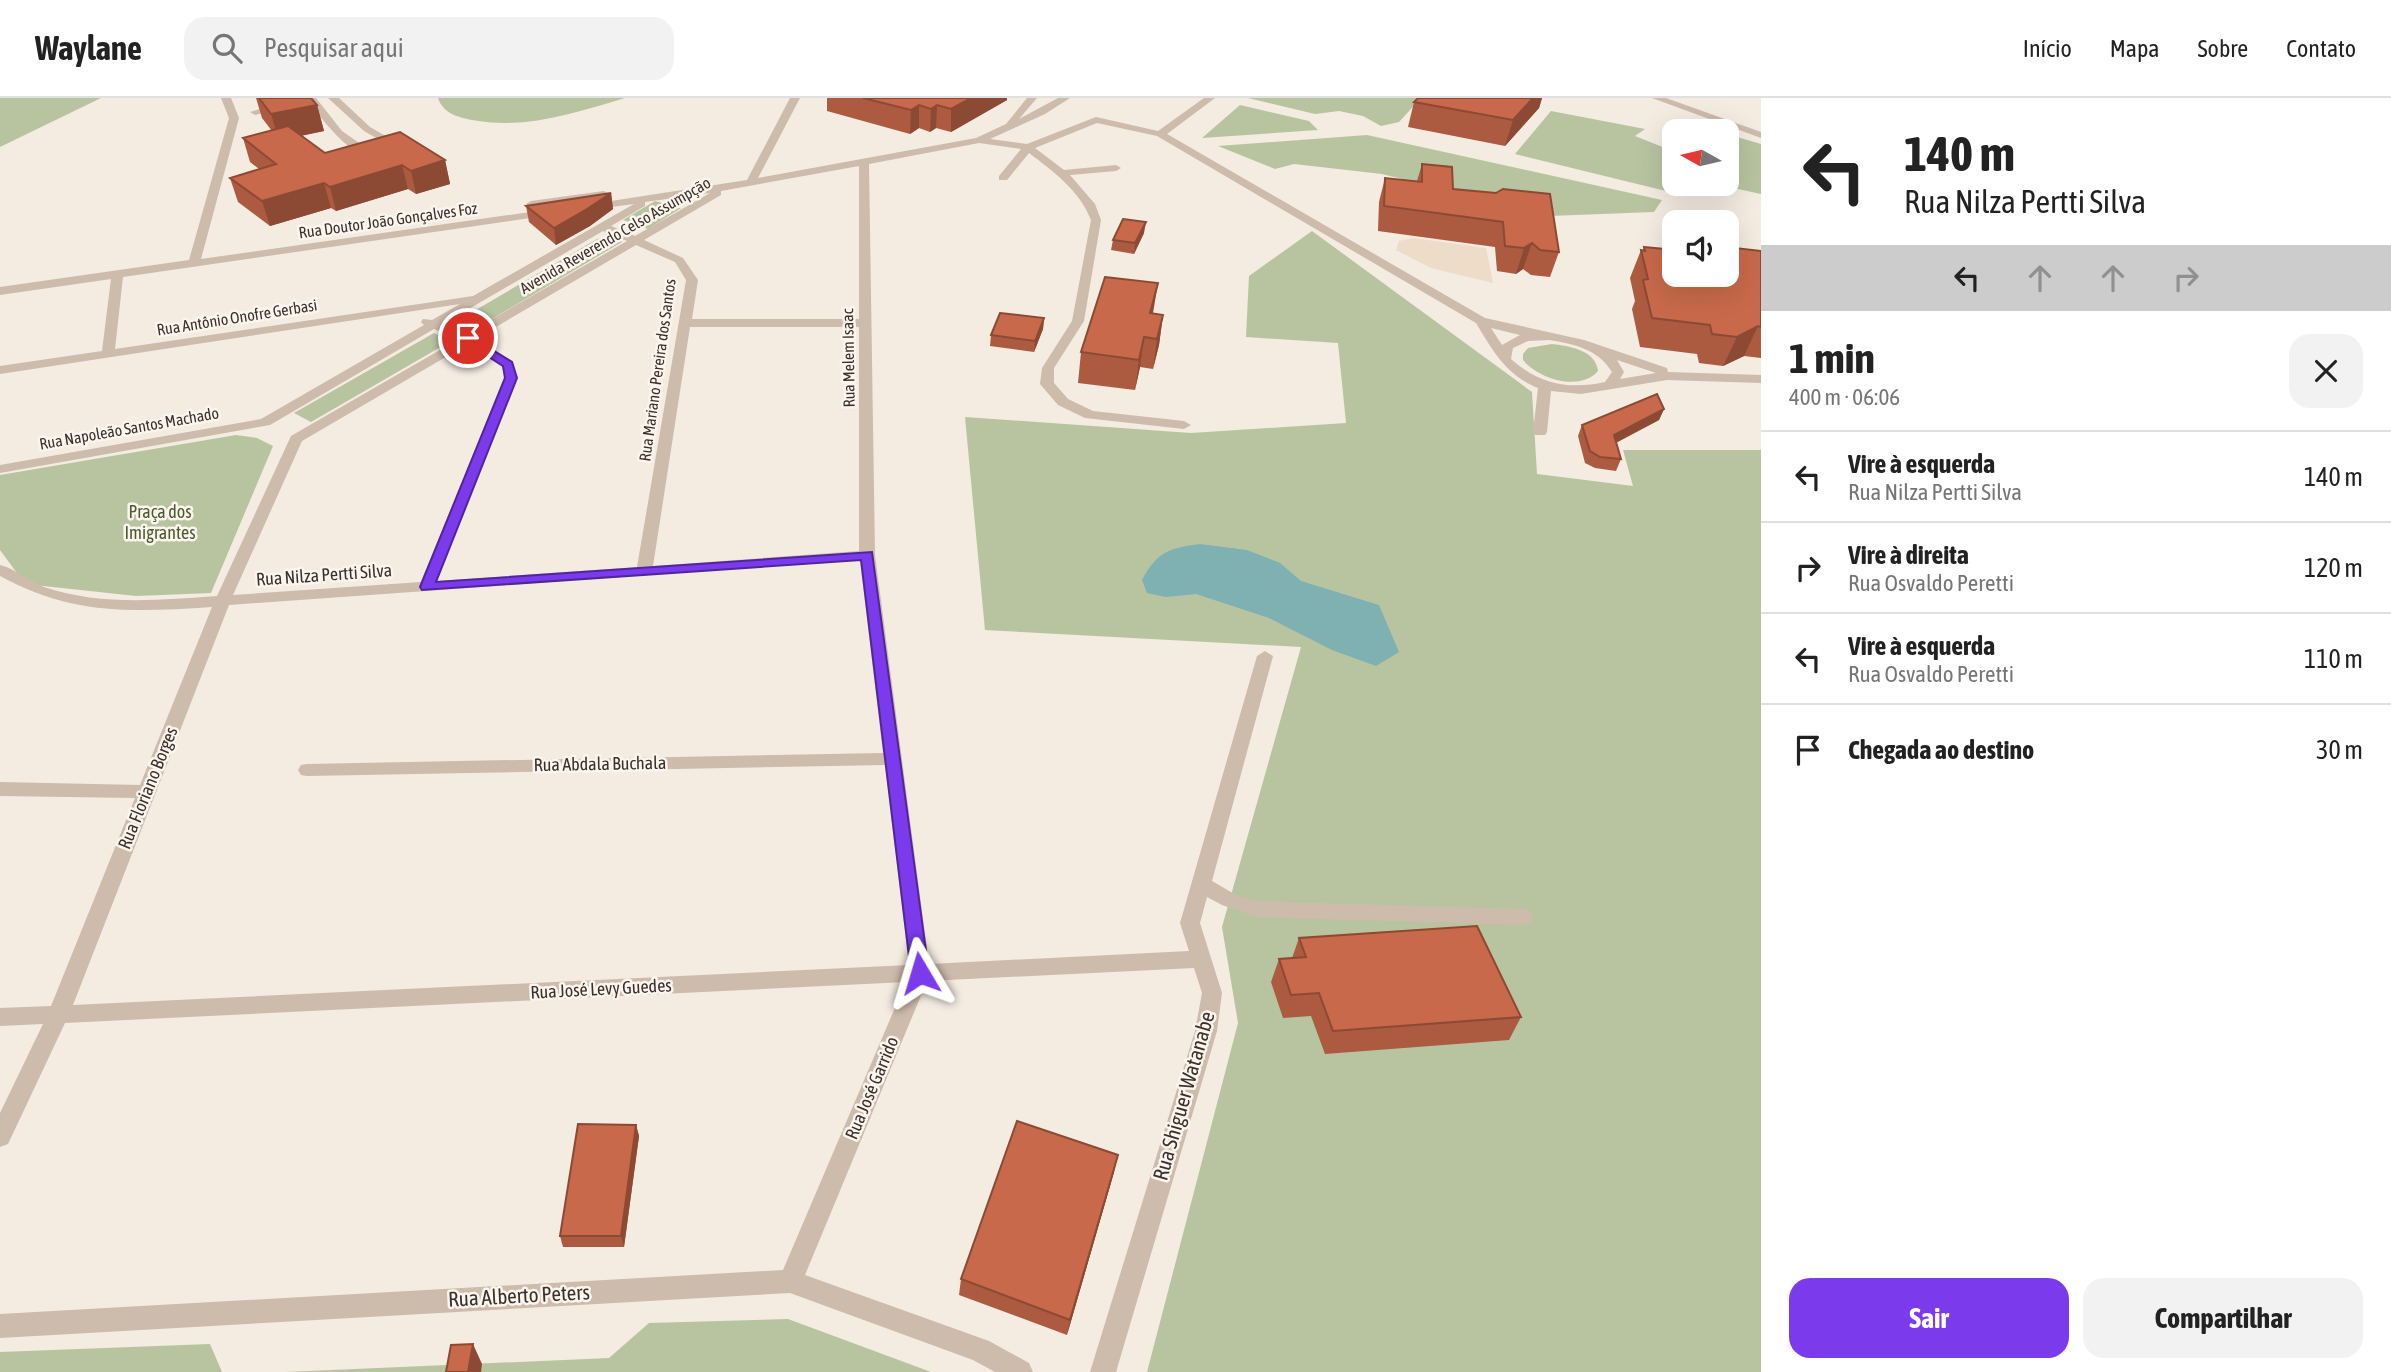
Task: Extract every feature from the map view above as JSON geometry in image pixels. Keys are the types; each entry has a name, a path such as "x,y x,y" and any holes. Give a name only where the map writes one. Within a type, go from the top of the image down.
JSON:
{"street":[{"path":"194,258 234,118 226,98"},
{"path":"255,112 310,98 339,133 373,158 403,149 367,129 333,98"},
{"path":"754,177 795,98"},
{"path":"1005,128 1032,98"},
{"path":"979,140 1042,112 1065,98"},
{"path":"1160,134 1210,98"},
{"path":"1657,98 1761,135"},
{"path":"1003,178 1028,147 1096,120 1160,134 1480,321 1592,346 1631,362 1672,373"},
{"path":"979,140 1028,147 1062,173 1091,206 1096,220 1077,321 1048,368 1047,384 1063,402 1090,415 1184,425"},
{"name":"Rua Doutor João Gonçalves Foz","path":"0,291 117,274 194,258 691,182 780,176 979,140"},
{"name":"Rua Melem Isaac","path":"864,161 867,555"},
{"path":"1062,173 1116,168"},
{"name":"Rua Doutor João Gonçalves Foz","path":"0,281 650,198 733,186 754,177"},
{"path":"650,198 691,182"},
{"name":"Avenida Reverendo Celso Assumpção","path":"280,431 468,338 707,198 733,186"},
{"name":"Avenida Reverendo Celso Assumpção","path":"280,431 433,324 650,198"},
{"name":"Rua Mariano Pereira dos Santos","path":"602,226 680,260 692,280 644,572"},
{"path":"108,354 117,274"},
{"name":"Rua Antônio Onofre Gerbasi","path":"0,370 479,298"},
{"path":"379,313 433,324 468,338 508,365 511,378 427,587"},
{"path":"1480,321 1505,360 1519,375 1545,386 1590,391 1639,377 1672,373 1761,379"},
{"path":"685,323 865,323"},
{"path":"1505,360 1507,346 1527,337 1549,336"},
{"path":"1592,346 1612,360 1618,372 1610,385"},
{"path":"1540,432 1545,386"},
{"name":"Rua Napoleão Santos Machado","path":"0,469 280,431"},
{"name":"Rua Floriano Borges","path":"0,1138 58,1015 147,792 222,602 280,431"},
{"path":"867,555 920,973"},
{"name":"Rua Nilza Pertti Silva","path":"0,570 37,590 76,600 135,607 867,555"},
{"name":"Rua Shiguer Watanabe","path":"1102,1372 1206,1031 1212,993 1191,923 1265,656"},
{"name":"Rua Abdala Buchala","path":"307,770 893,759"},
{"path":"0,789 147,792"},
{"path":"1201,884 1229,900 1256,909 1523,917"},
{"name":"Rua José Levy Guedes","path":"0,1017 1202,959"},
{"name":"Rua José Garrido","path":"790,1281 920,973"},
{"name":"Rua Alberto Peters","path":"0,1326 790,1281 980,1350 1020,1372"}],"green space":[{"path":"0,98 101,98 0,147"},
{"path":"438,98 625,98 550,118 492,123 451,114"},
{"path":"1248,98 1421,98 1399,122 1381,126 1363,116 1339,111 1315,114"},
{"path":"1240,105 1309,121 1318,130 1202,138"},
{"path":"1551,111 1645,129 1635,136 1662,147 1662,190 1515,154"},
{"path":"1367,135 1662,200 1654,212 1549,216 1382,174 1294,164 1275,169 1218,146"},
{"path":"1740,138 1761,144 1761,194 1740,189"},
{"path":"655,201 681,208 648,229 623,220"},
{"path":"1312,231 1532,392 1537,474 1633,486 1623,450 1761,450 1761,1372 1147,1372 1238,1023 1222,927 1301,647 985,630 965,417 1191,433 1346,423 1338,343 1246,337 1249,276"},
{"path":"611,236 621,239 622,242 492,319 474,316 474,311 597,239"},
{"path":"434,333 451,341 311,422 294,413"},
{"path":"1552,344 1581,350 1592,358 1598,371 1581,381 1571,382 1539,373 1523,360 1523,354 1528,348"},
{"name":"Praça dos Imigrantes","path":"236,435 257,438 273,446 211,593 136,596 25,584 0,550 0,475"},
{"path":"788,1319 931,1372 286,1372 609,1358 649,1323"},
{"path":"210,1344 222,1372 0,1372 0,1352"}],"shaded area":[{"path":"1413,238 1486,248 1493,283 1431,268 1396,250 1399,241"}],"water":[{"path":"1200,544 1247,550 1280,563 1301,581 1379,605 1399,652 1376,666 1332,650 1269,618 1196,594 1166,597 1147,593 1142,580 1159,557 1180,547"}],"building":[{"path":"259,98 311,98 317,105 271,114"},
{"path":"863,98 971,98 951,109 937,105 931,109 919,105 911,110"},
{"path":"1418,98 1533,98 1513,120 1414,102"},
{"path":"288,126 325,153 400,132 445,160 411,171 402,165 330,187 324,183 262,201 230,178 276,164 243,138"},
{"path":"1422,164 1452,167 1453,189 1496,193 1503,189 1550,194 1559,252 1540,250 1532,243 1524,248 1505,246 1503,222 1384,206 1385,178 1422,182"},
{"path":"611,193 554,228 526,206"},
{"path":"1123,219 1146,222 1135,243 1113,240"},
{"path":"1644,247 1662,249 1662,287 1739,287 1739,248 1761,251 1761,327 1737,337 1712,334 1710,325 1652,318 1643,280 1648,279 1641,250 1645,251"},
{"path":"1105,277 1158,283 1150,313 1163,315 1157,339 1144,337 1139,360 1081,352"},
{"path":"1000,313 1044,318 1035,341 991,335"},
{"path":"1657,394 1664,409 1614,435 1621,459 1600,457 1590,451 1582,425"},
{"path":"1477,926 1521,1017 1333,1031 1319,993 1291,995 1279,959 1306,957 1299,938"},
{"path":"1017,1121 1118,1155 1070,1320 961,1279"},
{"path":"578,1124 636,1125 621,1236 560,1236"},
{"path":"473,1344 468,1372 446,1372 451,1345"}],"route":[{"path":"468,338 508,365 511,378 427,587 867,555 920,973"}]}
